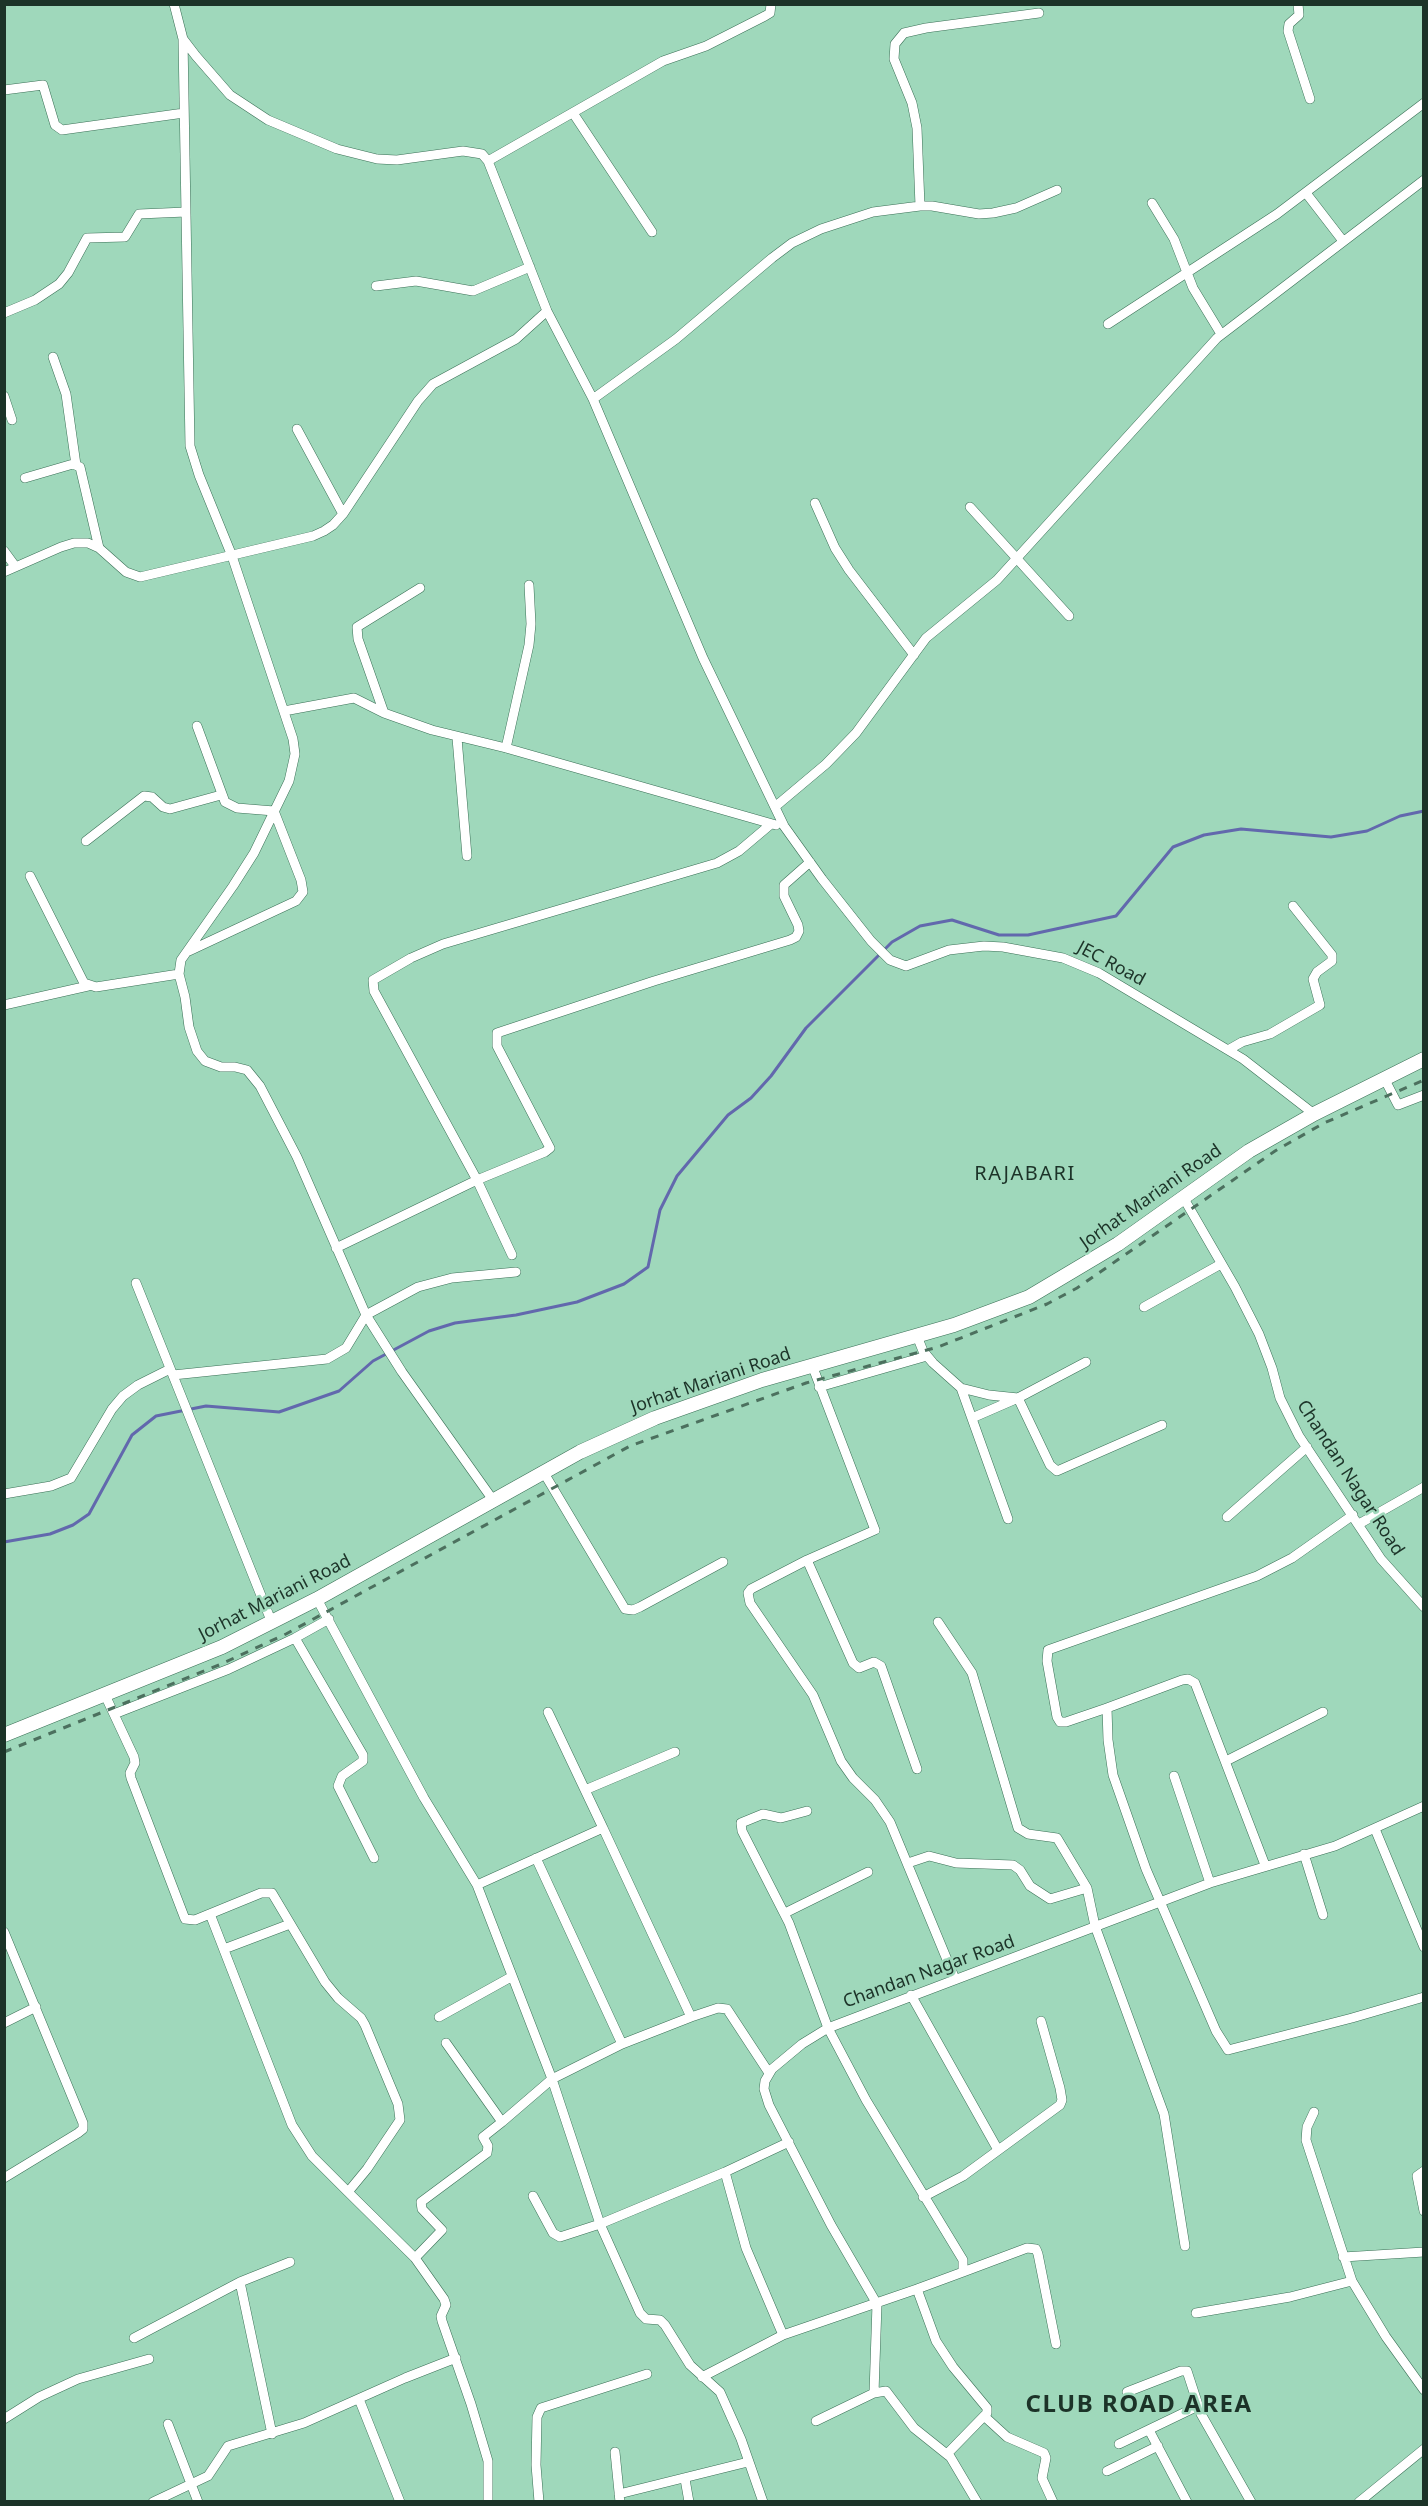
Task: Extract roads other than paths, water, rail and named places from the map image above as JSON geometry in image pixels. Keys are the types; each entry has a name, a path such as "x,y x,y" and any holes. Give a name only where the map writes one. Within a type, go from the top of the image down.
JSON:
{"highway":[{"name":"Jorhat Mariani Road","path":"4,1735 201,1656 272,1623 580,1452 655,1418 812,1365 986,1314 1029,1297 1118,1244 1249,1151 1314,1114 1424,1059"}],"street":[{"path":"174,4 183,39 190,446 199,475 232,556 293,739 295,754 289,781 243,870 186,952 179,967 192,1038 197,1051 212,1064 242,1068 253,1076 297,1157 366,1315 402,1372 493,1500"},
{"path":"183,39 230,94 247,107 268,120 337,149 377,159 397,160 473,151 482,154 488,161 663,61 706,46 765,16 770,13 771,4"},
{"path":"1298,4 1299,15 1289,24 1288,31 1310,99"},
{"path":"920,206 917,128 912,103 894,59 895,44 904,33 926,28 1039,13"},
{"path":"4,90 43,85 55,125 62,130 184,113"},
{"path":"1108,324 1306,193 1424,103"},
{"path":"573,113 652,232"},
{"name":"JEC Road","path":"488,161 547,311 593,399 703,658 784,826 871,941 890,960 906,966 949,950 984,946 1004,947 1063,958 1099,973 1228,1050 1272,1079 1314,1114"},
{"path":"776,806 826,764 856,733 926,638 983,593 1016,559 1221,334 1424,180"},
{"path":"593,399 676,339 792,243 843,220 873,212 920,206 979,214 993,213 1016,208 1057,190"},
{"path":"1306,193 1343,241"},
{"path":"1152,203 1174,239 1198,298 1221,334"},
{"path":"4,313 36,300 59,284 68,273 87,238 125,237 139,214 186,212"},
{"path":"376,285 416,281 473,291 530,267"},
{"path":"4,572 74,543 88,543 99,548 126,572 140,577 314,536 333,525 342,514 418,401 433,384 516,339 547,311"},
{"path":"53,357 66,394 76,465 81,472 99,548"},
{"path":"4,396 12,420"},
{"path":"297,429 342,514"},
{"path":"25,478 76,465"},
{"path":"815,503 835,548 849,570 914,655"},
{"path":"970,507 1069,616"},
{"path":"4,551 15,566"},
{"path":"506,748 529,645 531,624 529,585"},
{"path":"384,713 358,639 357,627 420,588"},
{"path":"284,711 354,698 384,713 457,738 506,748 771,825 784,826"},
{"path":"197,726 225,802 233,807 274,811"},
{"path":"457,738 467,856"},
{"path":"86,841 144,796 152,797 163,807 170,808 221,795"},
{"path":"186,952 296,901 301,896 303,892 301,880 274,811"},
{"path":"512,1255 477,1180 374,991 373,980 402,962 443,944 717,863 739,851 771,825"},
{"path":"336,1248 477,1180 546,1152 550,1148 497,1046 497,1033 796,937 799,931 798,925 784,896 783,885 810,862"},
{"path":"30,876 81,979 88,986"},
{"path":"1228,1050 1242,1042 1270,1034 1320,1005 1313,979 1317,972 1332,961 1332,955 1293,906"},
{"path":"4,1005 88,986 96,987 179,974"},
{"path":"1384,1078 1398,1105 1424,1095"},
{"name":"Chandan Nagar Road","path":"1182,1197 1259,1334 1285,1410 1307,1448 1390,1571 1424,1607"},
{"path":"1144,1307 1221,1264"},
{"path":"4,1494 51,1486 71,1478 112,1409 123,1396 138,1385 171,1372 327,1359 346,1348 366,1315 406,1293 440,1280 516,1272"},
{"path":"136,1283 272,1623"},
{"path":"916,1336 927,1356 961,1388 1008,1519"},
{"path":"819,1387 927,1356"},
{"path":"972,1418 1018,1398 1086,1362"},
{"path":"812,1365 875,1530 807,1560 751,1589 748,1598 813,1695 841,1761 885,1814 908,1863 955,1978"},
{"path":"961,1388 989,1395 1018,1398"},
{"path":"1018,1398 1050,1465 1057,1471 1162,1425"},
{"path":"1227,1517 1307,1448"},
{"path":"544,1473 626,1609 633,1610 640,1607 723,1562"},
{"path":"1265,1864 1195,1683 1188,1678 1071,1721 1060,1722 1057,1717 1047,1661 1048,1650 1257,1576 1356,1520 1424,1487"},
{"path":"807,1560 853,1663 859,1668 874,1662 881,1666 917,1769"},
{"path":"317,1599 424,1798 477,1885 510,1977 552,2079 600,2224 640,2313 646,2319 660,2320 665,2325 690,2365 714,2386 724,2400 762,2502"},
{"path":"114,1714 229,1669 329,1619"},
{"path":"938,1622 972,1673 1018,1828 1028,1834 1057,1838 1087,1888 1095,1926 1164,2114 1185,2246"},
{"path":"295,1638 363,1755 363,1761 342,1776 338,1786 374,1858"},
{"path":"105,1695 135,1760 131,1778 182,1914 189,1920 267,1892 276,1898 329,1988 361,2018 400,2113 400,2120 396,2129 348,2192"},
{"path":"1107,1708 1108,1740 1113,1774 1146,1869 1216,2031 1228,2050 1424,1997"},
{"path":"548,1712 691,2017"},
{"path":"1226,1761 1323,1712"},
{"path":"585,1790 675,1752"},
{"path":"1174,1776 1210,1883"},
{"name":"Chandan Nagar Road","path":"963,2272 963,2260 866,2100 828,2028 1210,1883 1265,1864 1335,1846 1424,1806"},
{"path":"807,1812 781,1818 763,1814 741,1823 742,1831 785,1913 828,2028 802,2044 769,2073 765,2081 766,2097 831,2224 877,2304 874,2393"},
{"path":"477,1885 603,1828"},
{"path":"1375,1829 1424,1947"},
{"path":"1304,1854 1323,1915"},
{"path":"908,1863 929,1856 956,1863 1013,1865 1020,1870 1030,1886 1050,1899 1087,1888"},
{"path":"536,1858 622,2044"},
{"path":"785,1913 868,1872"},
{"path":"210,1914 292,2125 312,2156 415,2258 444,2299 446,2305 441,2316 442,2321 488,2461 488,2502"},
{"path":"224,1949 290,1924"},
{"path":"4,1932 81,2114 82,2129 4,2178"},
{"path":"439,2017 510,1977"},
{"path":"911,1995 998,2150"},
{"path":"4,2023 36,2007"},
{"path":"415,2258 442,2230 422,2209 421,2202 487,2153 488,2149 483,2137 552,2079 622,2044 718,2008 727,2009 769,2073"},
{"path":"923,2197 963,2175 1060,2105 1062,2100 1060,2088 1041,2021"},
{"path":"446,2043 502,2122"},
{"path":"1314,2112 1307,2127 1306,2140 1352,2281 1386,2337 1424,2390"},
{"path":"533,2196 556,2236 600,2224 725,2172 789,2142"},
{"path":"1424,2171 1417,2176 1424,2211"},
{"path":"725,2172 746,2248 783,2335"},
{"path":"702,2377 783,2335 877,2304 1027,2248 1035,2249 1038,2254 1056,2344"},
{"path":"1343,2257 1424,2252"},
{"path":"134,2338 240,2282 290,2262"},
{"path":"1196,2313 1290,2297 1352,2281"},
{"path":"240,2282 272,2434"},
{"path":"917,2289 936,2341 953,2367 985,2404 988,2411 950,2449 949,2456"},
{"path":"153,2502 191,2485 212,2472 228,2446 272,2434 456,2358"},
{"path":"4,2419 39,2397 78,2379 149,2359"},
{"path":"1127,2392 1184,2370 1189,2375 1204,2422 1251,2502"},
{"path":"539,2502 536,2465 537,2417 541,2408 647,2374"},
{"path":"816,2421 874,2393 886,2391 914,2428 949,2456 964,2477 977,2502"},
{"path":"359,2399 400,2502"},
{"path":"1119,2444 1198,2406"},
{"path":"984,2416 1007,2437 1044,2453 1046,2458 1042,2478 1053,2502"},
{"path":"168,2424 198,2502"},
{"path":"1149,2430 1187,2502"},
{"path":"1107,2470 1158,2446"},
{"path":"1359,2502 1424,2449"},
{"path":"615,2452 620,2498 748,2462"},
{"path":"685,2479 689,2502"}],"waterway":[{"path":"4,1542 50,1534 73,1525 89,1514 132,1435 156,1416 206,1406 279,1412 339,1391 373,1361 429,1331 455,1323 516,1315 577,1302 624,1284 648,1267 660,1210 677,1176 728,1115 751,1098 771,1076 806,1028 892,942 920,926 952,920 999,935 1028,935 1116,916 1173,847 1204,835 1241,829 1331,837 1367,831 1400,816 1424,811"}],"railway":[{"path":"4,1752 219,1665 286,1634 630,1446 806,1383 938,1347 1047,1304 1077,1288 1275,1151 1324,1123 1424,1080"}],"district":[{"name":"RAJABARI","path":"1025,1174"},
{"name":"CLUB ROAD AREA","path":"1139,2405"}]}
